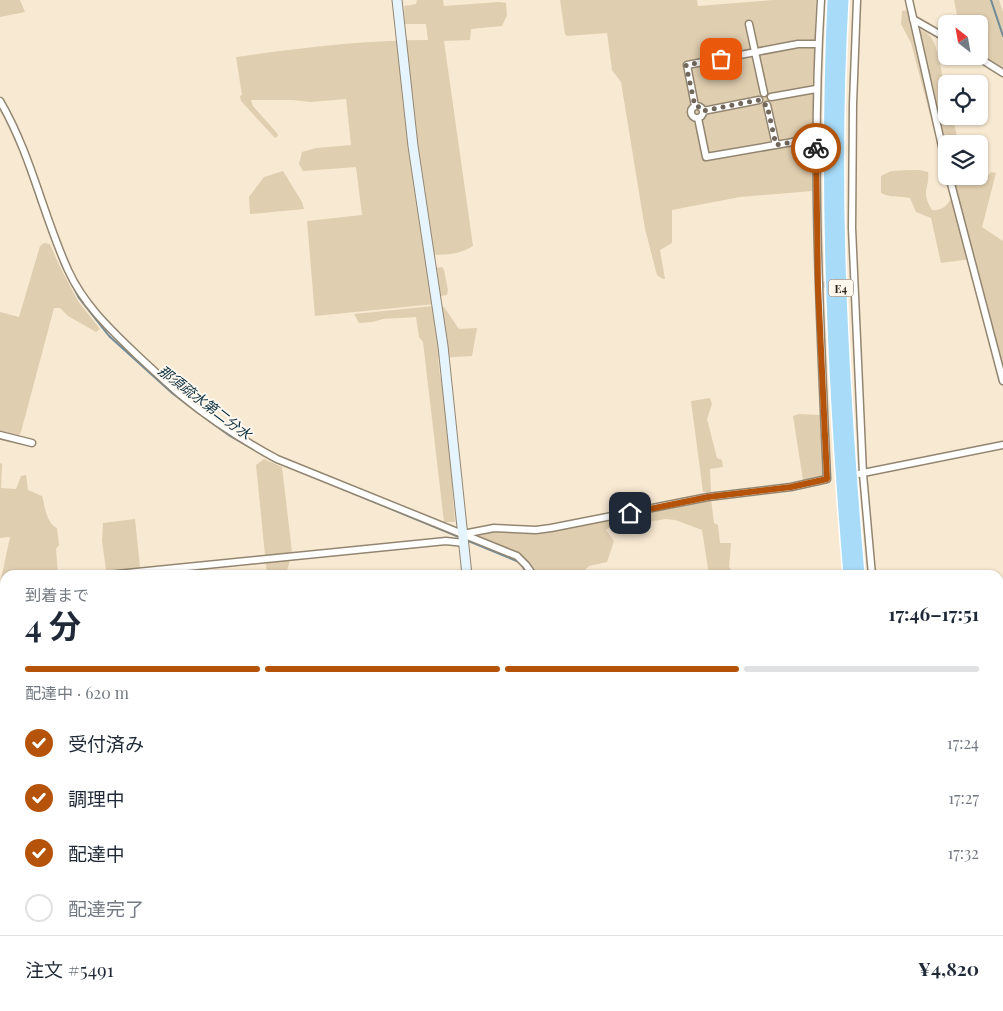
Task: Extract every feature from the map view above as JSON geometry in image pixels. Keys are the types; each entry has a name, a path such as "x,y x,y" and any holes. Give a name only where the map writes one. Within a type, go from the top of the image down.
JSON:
{"highway":[{"name":"E4","path":"833,0 829,116 830,242 836,404 849,570"},
{"name":"E4","path":"843,0 839,125 839,240 845,403 859,570"}],"street":[{"path":"397,0 413,146 443,346 466,570"},
{"path":"159,570 446,542 494,528 536,530 551,528 708,497 791,487 827,479 816,138 820,0"},
{"path":"857,0 852,132 851,282 860,474 871,570"},
{"path":"909,0 939,135"},
{"path":"913,18 938,33"},
{"path":"749,24 764,93"},
{"path":"695,106 686,65 798,44 818,44"},
{"path":"988,63 1003,72"},
{"path":"771,97 816,89"},
{"path":"764,93 771,97"},
{"path":"759,100 760,96 764,93"},
{"path":"767,105 771,102 771,97"},
{"path":"759,100 762,104 767,105"},
{"path":"703,111 759,100"},
{"path":"0,101 15,128 53,234 73,280 87,303 106,325 182,396 257,448 277,459 463,538 517,556 530,570"},
{"path":"767,105 776,145"},
{"path":"695,106 700,107 703,111"},
{"path":"695,106 690,112 693,117 698,118"},
{"path":"698,118 703,111"},
{"path":"698,118 706,157 816,138"},
{"path":"951,185 1003,381"},
{"path":"0,435 32,443"},
{"path":"860,474 1003,445"}],"shaded area":[{"path":"0,0 20,0 25,12 0,17"},
{"path":"417,0 443,0 444,6 506,3 507,15 502,26 471,29 470,40 444,41 473,246 452,254 429,254 435,304 315,316 307,221 362,215 356,167 303,171 299,164 302,152 316,148 351,145 346,99 311,102 251,100 253,106 277,133 278,136 275,138 241,101 240,96 242,95 236,57 332,45 428,40 426,24 405,24 404,6 416,4"},
{"path":"560,0 697,0 698,6 773,0 816,0 812,191 740,197 672,210 672,243 660,250 665,279 657,275 645,229 621,82 612,70 607,33 567,36 565,34"},
{"path":"954,0 999,0 1003,12 1003,69 988,60 988,15 957,15"},
{"path":"908,10 913,26 930,36 938,55 938,65 940,65 942,75 938,75 938,125 954,125 957,135 938,135 938,145 911,43 901,24 902,11"},
{"path":"920,170 928,172 926,194 928,204 932,210 943,208 947,204 953,194 954,185 988,185 988,175 991,172 996,173 982,227 1003,241 1003,380 971,259 941,263 931,218 916,212 910,198 881,193 881,176 891,171"},
{"path":"283,171 302,202 304,209 250,214 249,197 264,177"},
{"path":"44,243 50,244 78,301 100,329 96,332 68,316 60,308 54,308 19,435 0,431 0,312 19,317 40,246"},
{"path":"442,267 448,290 447,295 440,296 437,268"},
{"path":"433,306 444,307 459,329 477,328 472,356 438,358 440,376 445,392 455,522 444,522 423,342 419,337 416,317 359,323 354,314"},
{"path":"710,398 712,404 707,419 717,458 722,460 723,467 710,469 711,492 703,492 691,401"},
{"path":"799,414 821,415 824,477 803,480 793,416"},
{"path":"264,459 282,467 292,552 287,570 266,570 256,465"},
{"path":"0,463 2,464 1,488 16,489 21,476 26,475 28,490 42,496 48,518 53,526 57,528 59,545 56,549 58,570 3,570 10,537 0,538"},
{"path":"711,499 714,523 718,525 720,543 731,543 729,567 731,570 708,570 702,530 675,520 631,521 631,515"},
{"path":"621,516 623,519 620,525 611,526 606,530 614,541 607,562 589,566 585,570 533,570 525,558 474,534 480,531 516,530"},
{"path":"135,519 139,569 106,570 102,541 103,523"}],"waterway":[{"path":"991,0 1003,36"},
{"name":"那須疏水第二分水","path":"25,162 39,203"},
{"name":"那須疏水第二分水","path":"52,238 62,265 79,298 109,336 172,393 197,412 230,436 272,460 459,537"},
{"name":"那須疏水第二分水","path":"466,540 519,562"},
{"name":"那須疏水第二分水","path":"522,565 524,570"}],"tunnel":[{"path":"822,285 849,282"}],"way so far":[{"path":"721,59 686,65 695,106 700,107 703,111 759,100 762,104 767,105 776,145 816,138 816,148"}],"route":[{"path":"630,513 708,497 791,487 827,479 818,286 816,148"}]}
